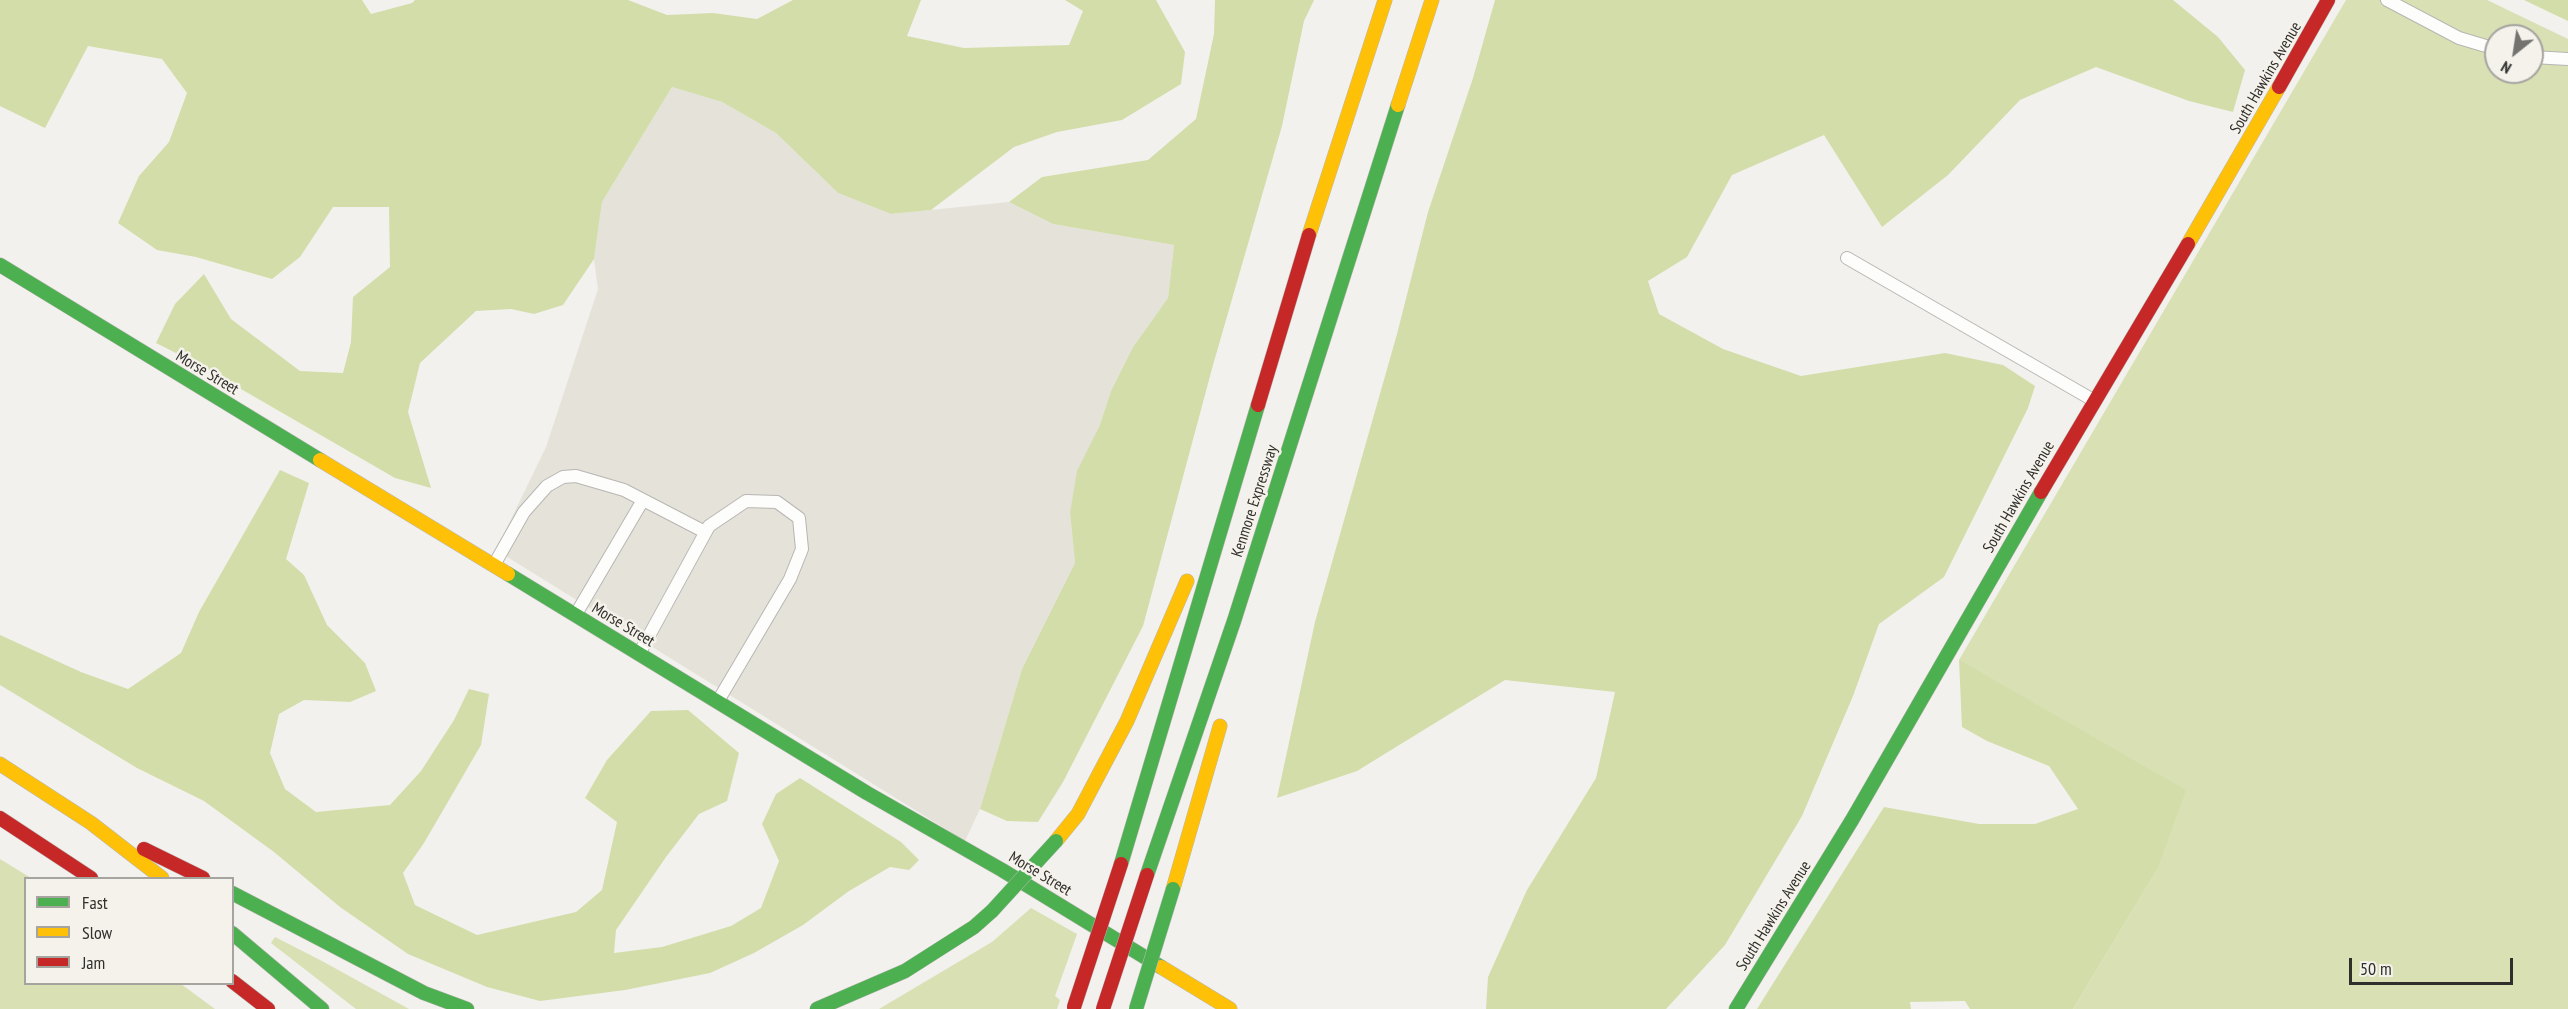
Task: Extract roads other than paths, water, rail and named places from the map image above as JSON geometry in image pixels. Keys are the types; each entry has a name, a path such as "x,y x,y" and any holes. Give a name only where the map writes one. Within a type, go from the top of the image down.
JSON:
{"main road":[{"name":"Kenmore Expressway","path":"1250,434 1331,160 1385,0"},
{"name":"Kenmore Expressway","path":"1103,1009 1234,621 1432,0"},
{"name":"South Hawkins Avenue","path":"1736,1009 1852,820 2094,401 2251,137 2328,0"},
{"name":"Morse Street","path":"0,265 717,702 1230,1009"},
{"path":"1276,535 1344,275"},
{"path":"1200,551 1250,434"},
{"path":"1074,1008 1121,864 1250,434"},
{"path":"817,1009 905,971 974,927 992,911 1056,841 1078,814 1127,721 1191,572"},
{"path":"1136,1009 1224,712"},
{"path":"0,764 91,823 159,877"},
{"path":"0,818 88,877"},
{"path":"91,823 199,877"},
{"path":"234,894 424,993 467,1009"},
{"path":"234,935 322,1009"},
{"path":"234,983 268,1009"}],"lane":[{"path":"2388,0 2459,38 2484,45"},
{"path":"2544,58 2568,59"},
{"path":"1847,258 2094,401"},
{"path":"494,566 524,512 547,486 563,477 576,476 595,480 624,490 705,532"},
{"path":"576,615 643,500"},
{"path":"639,654 709,526 746,501 777,502 799,518 802,549 790,579 717,702"}]}
